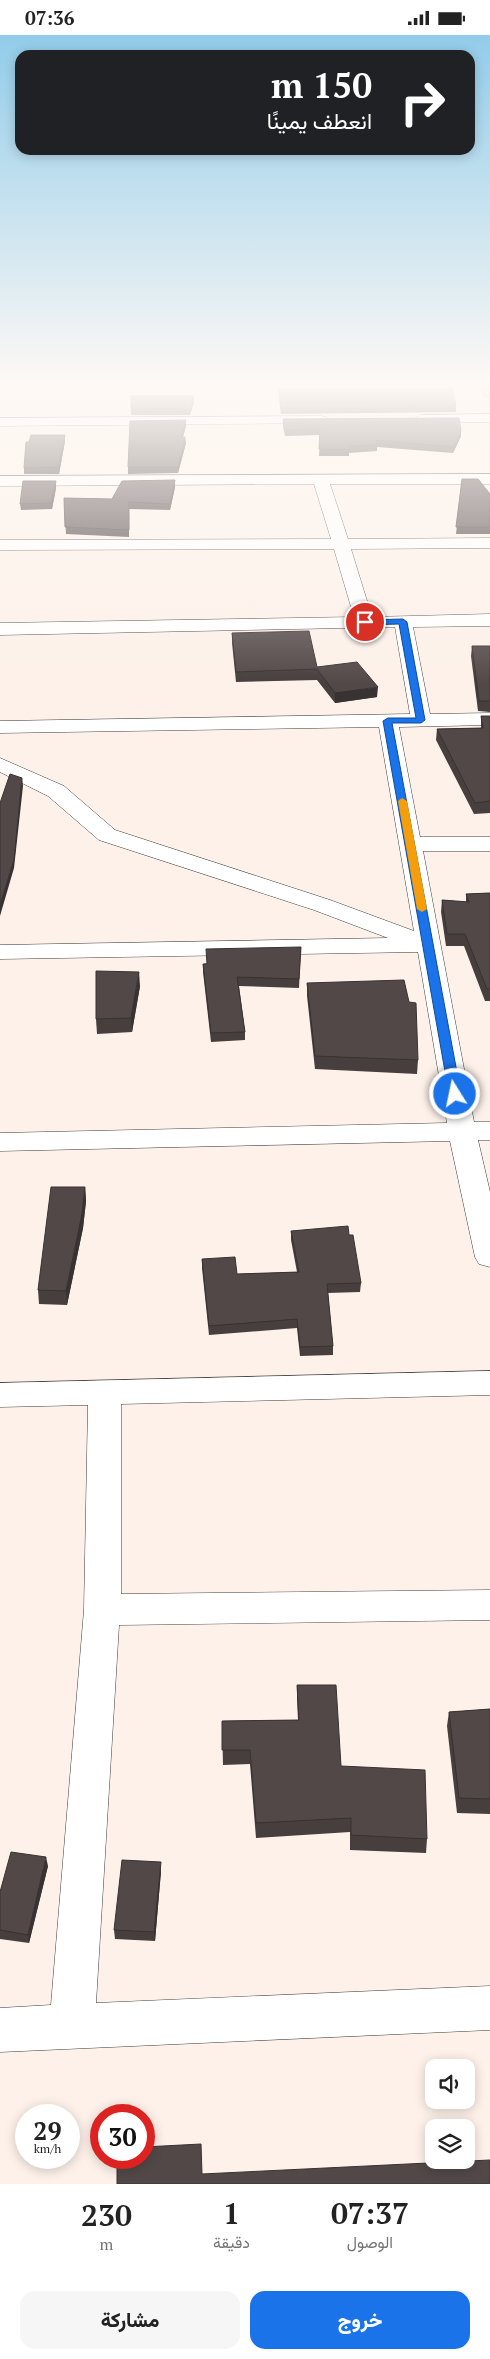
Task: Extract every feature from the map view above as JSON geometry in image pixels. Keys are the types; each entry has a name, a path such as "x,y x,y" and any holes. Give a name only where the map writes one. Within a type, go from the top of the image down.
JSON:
{"street":[{"path":"322,483 365,622"},
{"path":"0,545 490,543"},
{"path":"0,629 490,620"},
{"path":"403,622 421,720"},
{"path":"0,727 490,719"},
{"path":"388,721 462,1131 490,1257"},
{"path":"0,764 56,791 107,835 322,905 428,945"},
{"path":"410,844 490,844"},
{"path":"0,952 428,945"},
{"path":"0,1142 490,1131"},
{"path":"0,1395 490,1383"},
{"path":"72,2026 102,1610 105,1393"},
{"path":"102,1610 490,1605"},
{"path":"0,2029 490,2008"}],"building":[{"path":"23,483 55,483 51,503 20,504"},
{"path":"121,483 174,483 170,504 129,502 129,530 65,527 64,498 112,499"},
{"path":"461,483 481,483 490,494 490,527 456,527"},
{"path":"309,631 317,667 357,662 378,687 335,693 317,669 236,672 232,633"},
{"path":"472,646 490,646 490,701 479,701"},
{"path":"481,716 490,716 490,801 475,803 437,729 483,728"},
{"path":"10,774 22,778 14,860 0,905 0,803"},
{"path":"490,893 490,989 487,989 465,934 447,934 442,900 469,902 466,894"},
{"path":"301,947 299,979 237,977 245,1032 211,1033 203,964 207,964 206,949"},
{"path":"96,971 139,972 131,1018 96,1019"},
{"path":"404,980 409,1002 416,1003 418,1060 315,1056 307,983"},
{"path":"51,1187 85,1187 82,1214 66,1291 38,1290"},
{"path":"348,1226 349,1235 353,1235 361,1283 327,1284 333,1346 300,1347 297,1319 209,1326 202,1259 235,1257 237,1274 299,1272 291,1231"},
{"path":"297,1685 336,1685 341,1766 425,1770 427,1839 351,1835 351,1818 256,1823 250,1750 222,1750 222,1721 299,1720"},
{"path":"490,1709 490,1799 459,1798 449,1712"},
{"path":"11,1852 46,1857 28,1935 0,1930 0,1892"},
{"path":"122,1860 161,1862 154,1932 114,1930"},
{"path":"201,2144 202,2174 425,2163 425,2169 475,2169 475,2161 490,2160 490,2184 117,2184 117,2169 155,2169 155,2146"}],"slow traffic":[{"path":"402,801 422,909"}],"route":[{"path":"365,622 403,622 421,720 388,721 455,1094"}]}
